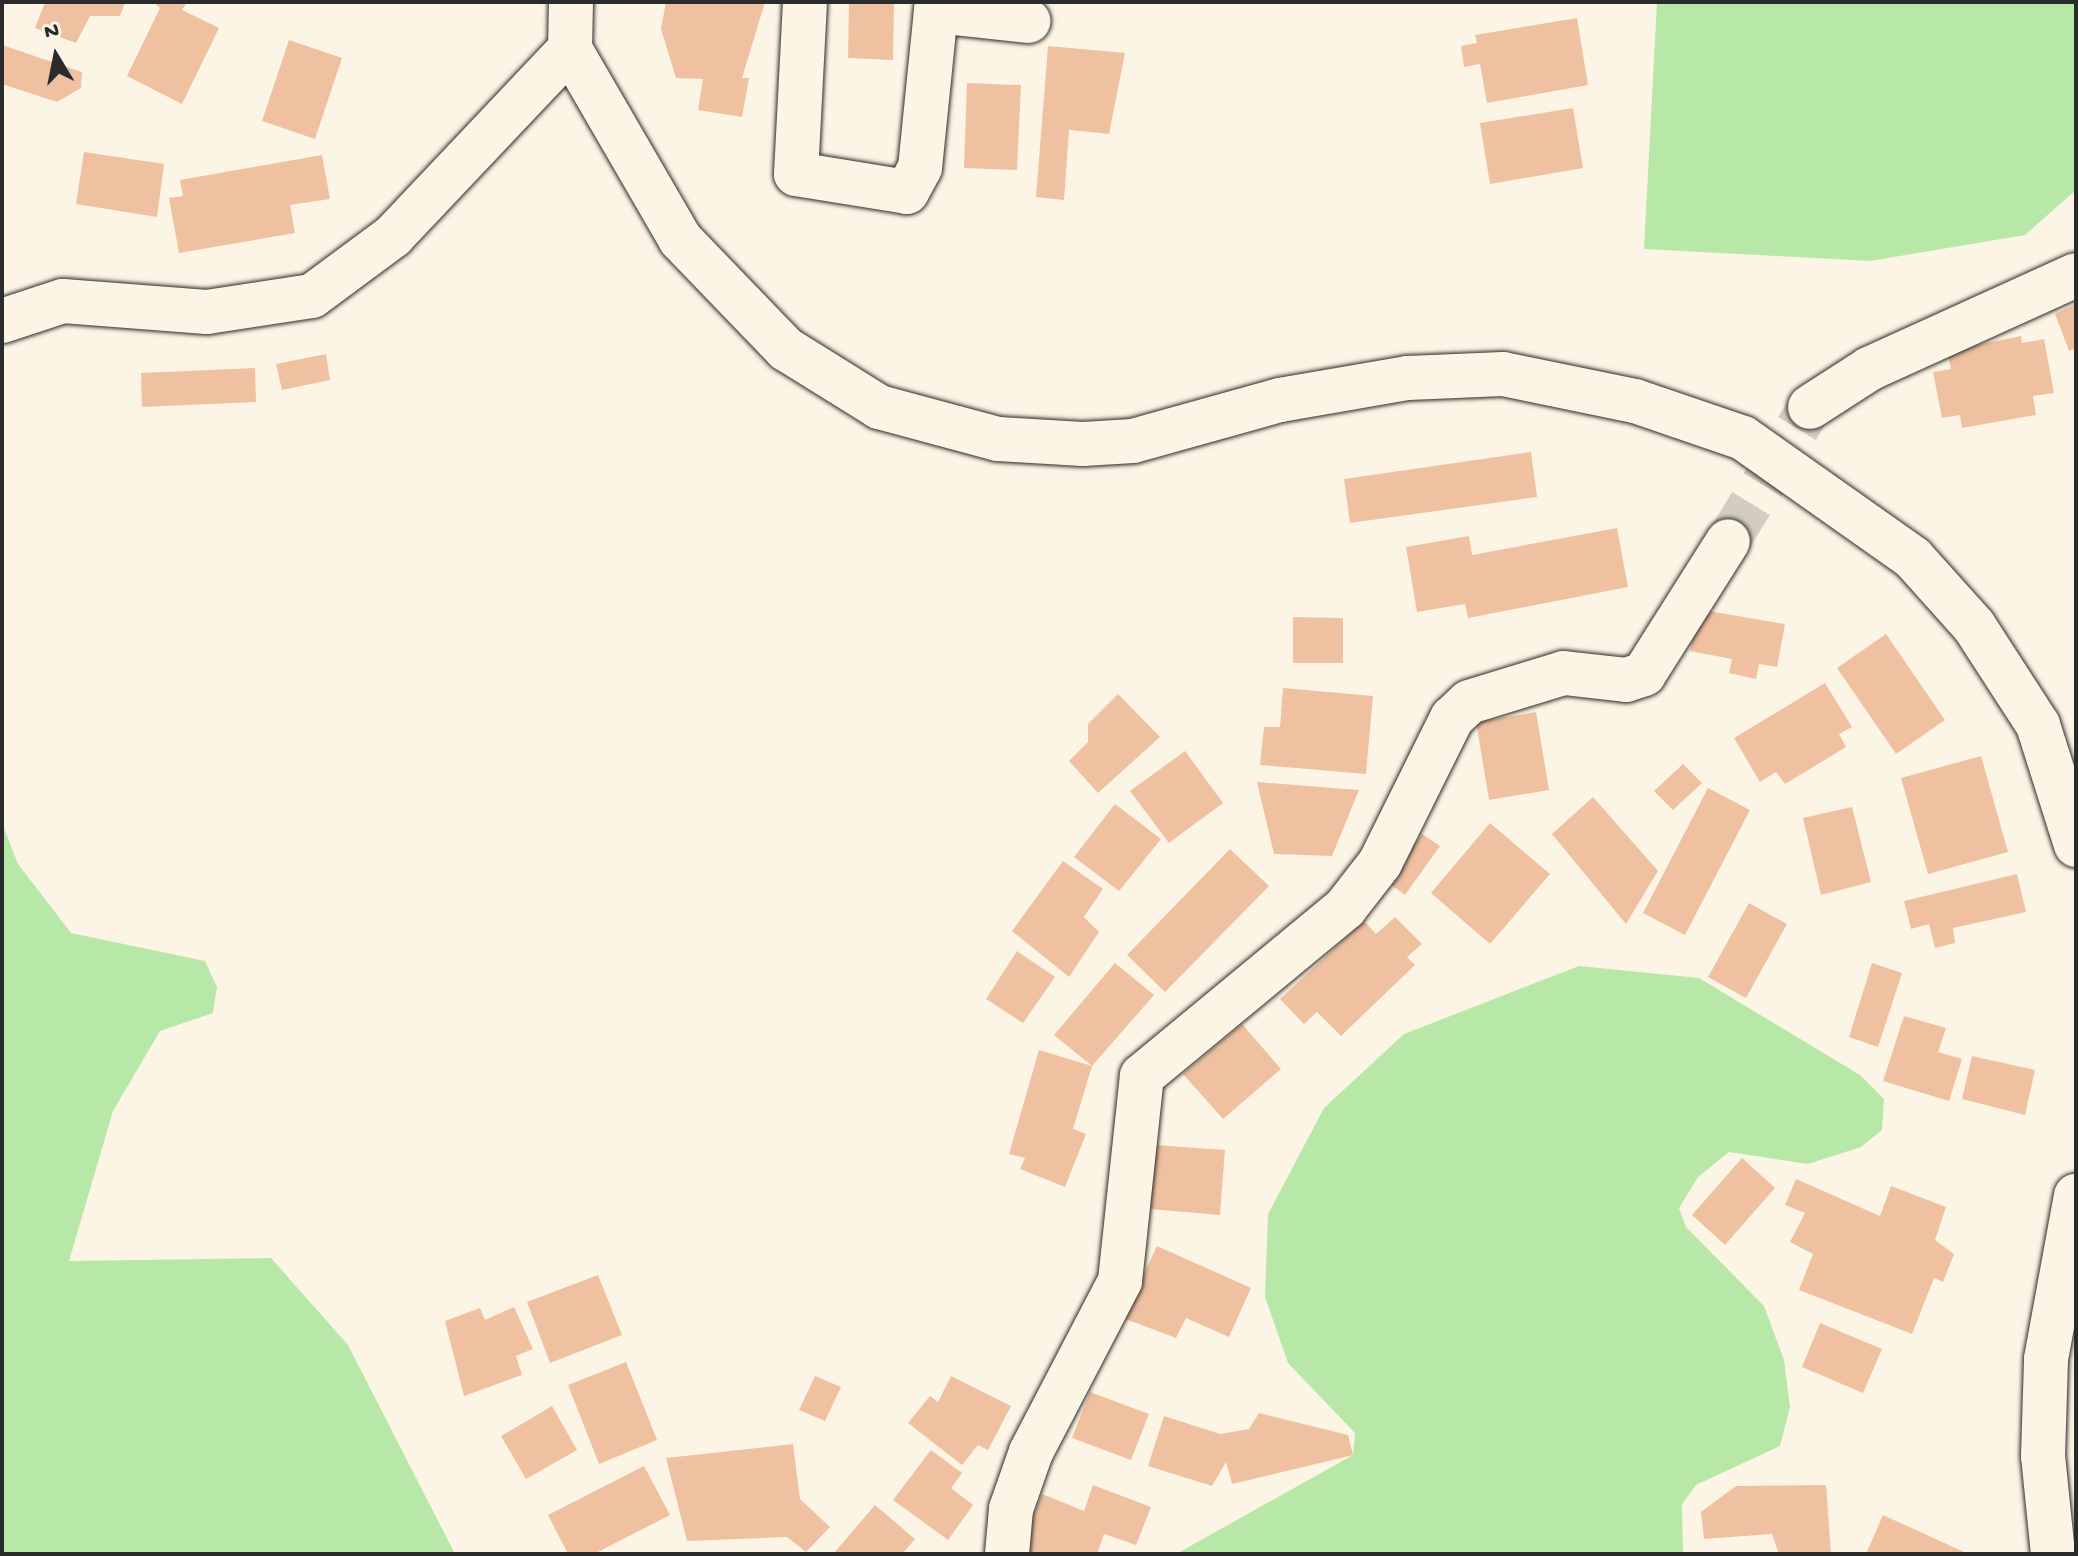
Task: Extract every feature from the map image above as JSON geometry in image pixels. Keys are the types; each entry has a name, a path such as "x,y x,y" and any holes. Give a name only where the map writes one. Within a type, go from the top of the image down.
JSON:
{"street":[{"path":"571,2 570,49 680,239 786,349 879,407 998,439 1083,444 1133,441 1280,400 1408,378 1503,374 1635,401 1743,438 1913,558 1974,626 2038,725 2076,845"},
{"path":"805,2 796,174 907,192 920,168 936,11 1028,21"},
{"path":"2,321 63,301 207,312 312,296 393,236 570,49"},
{"path":"1810,407 1883,362 2076,275"},
{"path":"1007,1554 1011,1509 1031,1452 1120,1281 1142,1076 1345,908 1380,863 1452,718 1469,702 1564,673 1626,680 1644,674 1728,541"},
{"path":"2053,1554 2043,1456 2046,1359 2076,1196"}],"green space":[{"path":"1657,2 2076,2 2076,190 2025,235 1870,261 1644,249"},
{"path":"2,823 18,864 71,933 205,961 217,987 213,1013 160,1031 113,1111 69,1261 271,1258 348,1345 455,1554 2,1554"},
{"path":"1579,966 1699,978 1860,1075 1884,1099 1882,1130 1861,1147 1808,1164 1729,1152 1698,1177 1679,1208 1686,1227 1764,1306 1784,1360 1790,1407 1780,1446 1696,1485 1682,1504 1683,1554 1176,1554 1353,1455 1355,1433 1288,1363 1265,1297 1268,1214 1324,1108 1404,1034"}],"building":[{"path":"45,2 125,2 120,16 90,16 76,43 35,28"},
{"path":"153,2 187,2 182,10 219,28 182,104 127,76 160,8"},
{"path":"666,2 765,2 742,78 749,78 742,117 698,110 703,79 676,78 661,29"},
{"path":"849,2 894,2 893,60 848,58"},
{"path":"1577,18 1588,85 1487,103 1480,64 1464,67 1461,46 1477,43 1475,35"},
{"path":"289,40 342,58 315,139 262,121"},
{"path":"2,45 82,72 81,88 57,102 2,84"},
{"path":"1048,46 1125,53 1109,134 1069,130 1064,200 1036,197"},
{"path":"967,83 1021,85 1017,170 964,168"},
{"path":"1573,108 1583,168 1490,184 1480,123"},
{"path":"84,152 164,164 157,217 76,204"},
{"path":"322,155 330,199 290,205 295,233 179,253 169,198 183,196 180,180"},
{"path":"2076,304 2076,348 2069,351 2055,314"},
{"path":"2021,336 2022,343 2044,339 2054,393 2033,396 2036,415 1962,428 1960,415 1942,418 1933,372 1951,369 1947,351"},
{"path":"326,354 330,380 282,390 276,364"},
{"path":"255,368 256,402 142,407 141,373"},
{"path":"1531,452 1537,497 1350,523 1344,479"},
{"path":"1617,528 1628,587 1468,618 1465,604 1417,612 1406,547 1469,536 1472,555"},
{"path":"1697,609 1785,624 1777,667 1759,664 1756,679 1729,673 1732,659 1690,651"},
{"path":"1293,617 1343,618 1343,663 1293,663"},
{"path":"1886,634 1945,720 1896,754 1837,668"},
{"path":"1825,683 1852,727 1839,734 1846,747 1785,784 1776,772 1760,782 1734,738"},
{"path":"1283,688 1373,696 1366,774 1260,765 1264,727 1280,727"},
{"path":"1118,694 1160,737 1098,793 1069,761 1088,742 1088,724"},
{"path":"1536,712 1549,790 1489,800 1476,722"},
{"path":"1185,751 1223,803 1169,843 1130,791"},
{"path":"1981,756 2008,852 1928,874 1901,778"},
{"path":"1683,764 1702,783 1673,810 1654,791"},
{"path":"1257,782 1359,790 1332,856 1274,854"},
{"path":"1708,788 1750,810 1685,935 1643,913"},
{"path":"1593,797 1658,871 1626,924 1552,834"},
{"path":"1115,804 1161,839 1119,891 1074,857"},
{"path":"1852,807 1871,882 1821,895 1803,818"},
{"path":"1490,823 1550,874 1490,944 1431,893"},
{"path":"1422,834 1440,846 1405,895 1387,882"},
{"path":"1230,849 1269,886 1165,992 1127,955"},
{"path":"1063,861 1103,889 1084,917 1099,932 1069,977 1012,931"},
{"path":"2017,874 2026,912 1953,928 1955,943 1935,948 1929,924 1911,929 1904,901"},
{"path":"1749,903 1787,924 1746,998 1708,977"},
{"path":"1395,917 1422,944 1407,957 1415,965 1341,1036 1317,1012 1304,1024 1280,999 1364,921 1376,934"},
{"path":"1017,951 1055,977 1023,1023 986,999"},
{"path":"1115,963 1154,995 1092,1066 1054,1035"},
{"path":"1872,963 1902,973 1878,1047 1849,1037"},
{"path":"1904,1016 1946,1028 1938,1052 1962,1059 1949,1101 1883,1081"},
{"path":"1242,1024 1281,1069 1223,1119 1183,1074"},
{"path":"1039,1050 1092,1066 1073,1129 1086,1134 1065,1187 1020,1169 1025,1158 1009,1154"},
{"path":"1972,1056 2035,1070 2025,1115 1962,1099"},
{"path":"1155,1145 1225,1150 1220,1215 1150,1209"},
{"path":"1742,1158 1775,1188 1725,1245 1692,1215"},
{"path":"1796,1179 1880,1216 1891,1186 1946,1207 1935,1240 1954,1254 1943,1282 1934,1278 1912,1334 1799,1290 1813,1254 1790,1242 1805,1213 1785,1205"},
{"path":"1157,1246 1251,1288 1229,1337 1186,1318 1176,1338 1123,1318"},
{"path":"598,1275 622,1335 550,1363 527,1302"},
{"path":"514,1307 533,1349 516,1356 522,1375 464,1396 445,1321 480,1308 485,1320"},
{"path":"1820,1323 1882,1349 1863,1393 1802,1367"},
{"path":"626,1362 657,1440 599,1464 568,1385"},
{"path":"815,1376 841,1387 825,1421 799,1410"},
{"path":"951,1376 1011,1406 988,1450 978,1445 962,1465 908,1423 930,1396 938,1402"},
{"path":"1090,1392 1149,1414 1131,1460 1072,1438"},
{"path":"552,1406 577,1450 526,1479 501,1436"},
{"path":"1259,1413 1348,1435 1353,1455 1232,1484 1226,1462 1212,1486 1148,1466 1164,1416 1220,1434 1249,1429"},
{"path":"793,1444 800,1499 830,1527 806,1552 787,1537 687,1541 666,1458"},
{"path":"931,1450 962,1473 951,1488 973,1505 948,1540 893,1500"},
{"path":"644,1466 670,1515 594,1554 568,1554 548,1515"},
{"path":"1093,1485 1151,1507 1136,1545 1104,1534 1097,1554 1018,1554 1042,1494 1084,1511"},
{"path":"1826,1485 1831,1552 1779,1554 1772,1534 1704,1539 1701,1512 1736,1486"},
{"path":"875,1505 915,1539 902,1554 833,1554"},
{"path":"1883,1515 1964,1552 1866,1554"}],"tunnel":[{"path":"1728,541 1810,407"}]}
